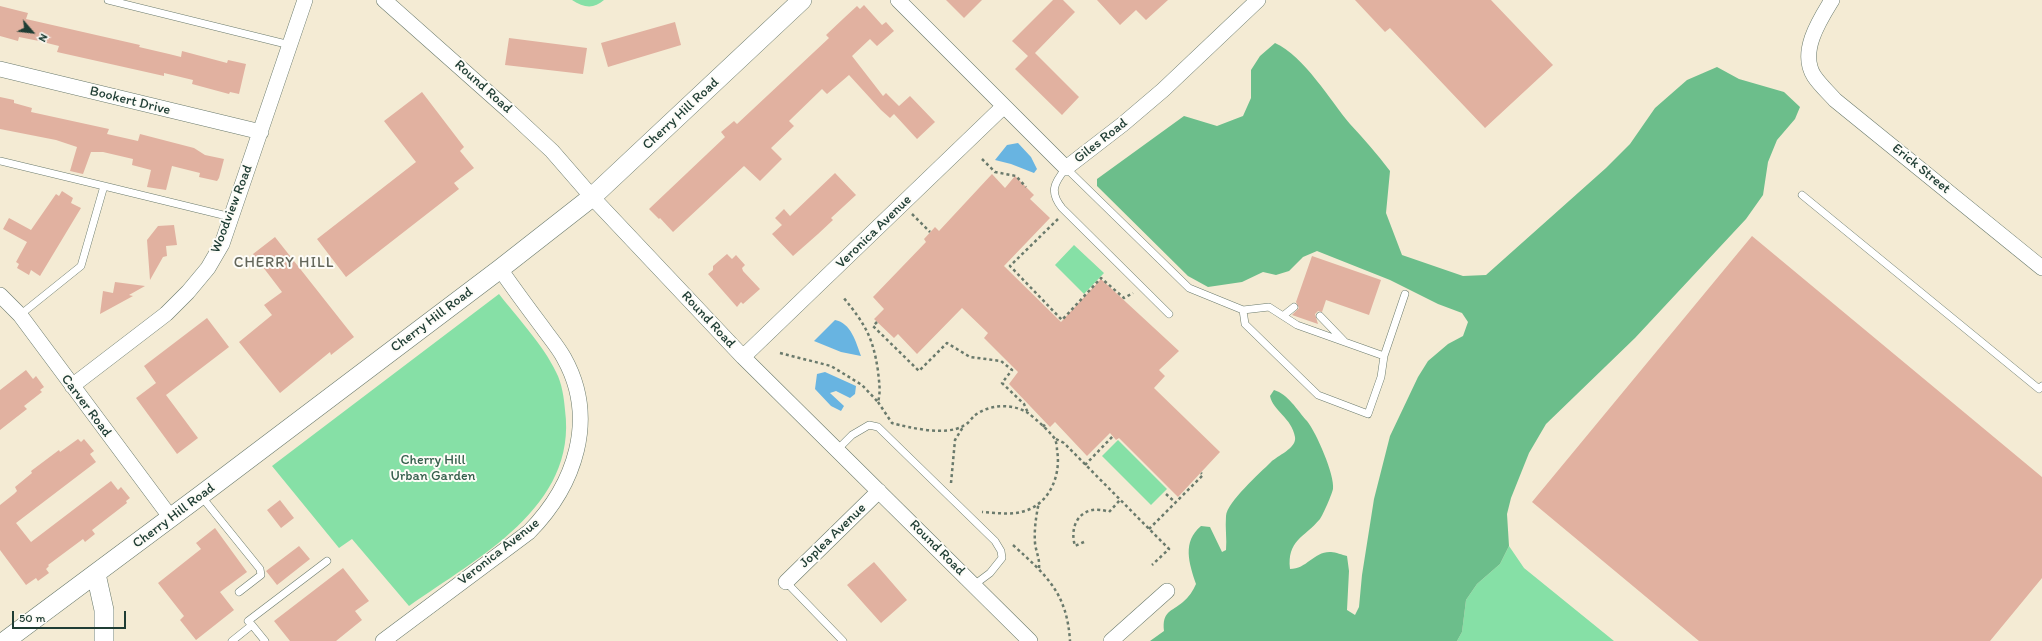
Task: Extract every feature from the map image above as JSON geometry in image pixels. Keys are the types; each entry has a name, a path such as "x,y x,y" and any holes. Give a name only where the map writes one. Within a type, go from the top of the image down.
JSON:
{"street":[{"name":"Woodview Road","path":"72,386 166,314 188,292 208,268 218,250 231,217 305,0"},
{"name":"Round Road","path":"384,0 509,111 552,152 592,197 743,357 838,449 1030,641"},
{"name":"Cherry Hill Road","path":"5,641 171,518 500,269 592,197 802,0"},
{"name":"Giles Road","path":"898,0 1066,168 1123,124 1163,90 1258,0"},
{"name":"Erick Street","path":"1832,0 1814,31 1809,61 1814,75 1835,100 2031,257 2042,268"},
{"name":"Bookert Drive","path":"0,69 261,132"},
{"name":"Veronica Avenue","path":"743,357 1004,106"},
{"name":"Veronica Avenue","path":"383,641 529,532 546,515 557,499 573,462 579,441 581,421 578,398 573,378 564,357 500,269"},
{"name":"Carver Road","path":"0,295 20,315 171,518"},
{"name":"Joplea Avenue","path":"786,582 880,491"},
{"path":"96,574 104,610 104,641"},
{"path":"1111,641 1166,591"}],"lane":[{"path":"108,0 290,45"},
{"path":"0,161 231,217"},
{"path":"1169,314 1066,212 1054,198 1054,187 1066,168 1188,288 1243,310 1269,307 1284,315 1297,325 1384,356"},
{"path":"20,315 81,266 104,186"},
{"path":"1802,196 2041,389"},
{"path":"1243,310 1245,324 1318,395 1368,414 1381,377 1384,356 1405,294"},
{"path":"1284,315 1294,308"},
{"path":"1320,316 1344,341"},
{"path":"838,449 852,435 869,425 878,427 995,541 1001,550 1002,558 990,573 974,585"},
{"path":"201,495 260,569 261,575 239,592"},
{"path":"265,641 248,621 327,561"},
{"path":"786,582 843,641"},
{"path":"232,641 252,625"}],"path":[{"path":"982,159 996,172 1016,176 1026,187"},
{"path":"1066,212 1010,266 1062,320 1101,278 1124,298 1144,288"},
{"path":"911,213 930,232"},
{"path":"843,297 864,323 875,348 880,393 878,402"},
{"path":"877,322 873,326 919,371 947,343 970,357 1001,361 1012,370 1002,383 1024,404 1028,414"},
{"path":"780,353 832,366 862,385 878,402 892,423 917,430 944,430 963,426"},
{"path":"951,483 955,440 963,426 975,415 990,408 1010,406 1028,414 1055,439 1064,443 1169,549 1152,565"},
{"path":"1043,427 1046,423"},
{"path":"1085,465 1113,436"},
{"path":"982,512 1011,514 1030,509 1044,499 1056,481 1059,461 1055,439"},
{"path":"1149,530 1203,475 1201,473"},
{"path":"1166,494 1176,503"},
{"path":"1084,542 1075,546 1072,535 1074,525 1091,509 1099,508 1109,512 1120,500"},
{"path":"1039,569 1040,559 1035,545 1035,530 1040,502"},
{"path":"1013,545 1045,574 1060,598 1068,620 1070,641"}],"green space":[{"path":"572,0 604,0 593,6 585,6"},
{"path":"1275,43 1286,49 1316,79 1350,124 1390,171 1386,213 1402,255 1463,276 1486,275 1606,168 1630,144 1655,108 1687,80 1717,67 1739,79 1784,92 1800,107 1795,119 1777,140 1768,162 1763,195 1746,219 1635,338 1546,424 1529,453 1511,498 1507,514 1509,546 1500,564 1477,584 1466,600 1462,632 1457,641 1150,641 1164,631 1164,619 1168,613 1187,598 1196,584 1189,561 1189,546 1195,532 1201,526 1210,527 1222,552 1226,550 1226,516 1232,503 1252,480 1271,462 1290,448 1295,441 1293,430 1272,401 1270,396 1274,390 1284,395 1292,403 1311,427 1328,464 1333,483 1332,492 1320,519 1294,545 1291,552 1290,569 1301,566 1325,552 1333,552 1347,556 1349,571 1347,610 1355,615 1359,607 1362,575 1374,499 1390,436 1418,377 1428,361 1448,344 1463,336 1468,322 1462,313 1438,304 1390,280 1317,251 1303,257 1289,271 1276,275 1263,272 1242,282 1208,287 1188,276 1097,186 1097,179 1184,116 1217,126 1243,116 1251,98 1251,70 1260,56"},
{"path":"1074,245 1104,273 1084,294 1055,265"},
{"name":"Cherry Hill Urban Garden","path":"499,294 545,352 558,376 565,405 565,444 556,475 539,502 517,526 492,548 464,569 409,606 352,539 339,548 272,466"},
{"path":"1118,440 1167,489 1151,505 1102,456"},
{"path":"1509,546 1524,568 1614,641 1457,641 1462,632 1466,600 1477,584 1500,564"}],"water":[{"path":"1018,143 1031,157 1037,169 1034,173 1011,164 995,160 1007,145"},
{"path":"835,320 841,322 849,329 855,339 861,356 841,352 814,341"},
{"path":"825,372 856,386 855,394 850,398 836,391 830,393 844,406 841,411 831,406 815,389 817,374"}],"building":[{"path":"946,0 982,0 964,18"},
{"path":"1053,0 1063,0 1075,12 1035,53 1079,97 1062,115 1015,69 1028,56 1012,41"},
{"path":"1097,0 1168,0 1146,20 1136,10 1120,25"},
{"path":"1355,0 1491,0 1553,65 1485,128 1390,28 1385,32"},
{"path":"864,5 882,25 886,22 894,31 877,46 870,39 852,56 883,96 886,93 899,106 910,96 935,122 917,139 894,114 890,118 881,110 849,75 827,94 822,89 789,121 794,126 771,148 782,159 760,181 744,166 673,232 649,209 725,137 721,132 734,121 737,124 829,38 826,35 844,18 857,6 860,9"},
{"path":"0,6 28,13 26,19 140,45 139,47 181,57 182,51 227,63 228,60 246,64 239,94 230,92 229,94 192,84 193,80 164,73 164,76 57,52 59,46 39,41 19,37 18,41 0,36"},
{"path":"675,22 681,45 608,67 601,43"},
{"path":"509,38 587,48 583,74 505,65"},
{"path":"422,92 464,147 460,151 474,168 454,183 459,189 346,277 317,239 416,162 384,121"},
{"path":"0,97 14,100 14,103 32,108 31,112 109,129 107,134 138,141 140,134 194,148 205,155 224,159 219,178 217,181 199,177 200,173 172,166 166,190 147,187 151,170 132,165 133,159 103,152 91,152 83,174 70,171 77,147 56,140 0,129"},
{"path":"835,173 856,195 831,218 833,220 793,256 772,234 782,225 775,218 784,209 790,216"},
{"path":"992,174 1005,188 1015,176 1034,195 1030,199 1050,218 1004,266 1061,322 1101,279 1179,351 1159,370 1165,376 1154,388 1220,452 1178,497 1119,438 1116,440 1110,433 1087,456 1055,422 1050,427 1009,384 1018,372 984,338 988,333 962,308 917,354 898,334 894,338 874,319 884,309 873,297 926,242 924,239 935,227 939,231"},
{"path":"62,191 73,198 71,203 81,208 40,276 31,270 29,275 17,268 19,264 16,262 27,242 3,229 9,218 31,230 56,194 59,196"},
{"path":"174,225 177,245 166,246 167,256 163,257 150,280 147,240 158,226"},
{"path":"1752,236 2042,477 2042,578 1990,641 1699,641 1532,502"},
{"path":"275,237 354,337 331,355 330,352 280,393 239,342 272,315 264,305 282,292 253,254"},
{"path":"727,254 732,259 736,255 745,265 742,268 743,271 760,289 743,304 741,302 737,307 708,274 713,270 713,266"},
{"path":"1312,256 1381,280 1369,315 1326,300 1322,312 1318,311 1315,314 1318,324 1292,315 1299,308 1296,302"},
{"path":"115,282 145,286 129,295 133,296 100,314 103,291 113,293"},
{"path":"207,318 229,347 166,395 198,438 177,454 136,398 156,383 144,366"},
{"path":"26,370 33,379 36,376 44,387 40,390 42,392 24,406 27,409 0,430 0,390"},
{"path":"78,439 81,442 84,439 94,451 90,454 96,462 16,523 31,542 111,481 118,490 121,487 130,498 126,501 127,503 92,530 95,534 85,542 83,539 48,565 49,566 46,569 49,573 38,581 36,578 26,585 0,550 0,505 17,491 15,487 32,473 31,471 59,450 60,452"},
{"path":"280,500 294,518 281,528 267,510"},
{"path":"215,528 247,572 220,592 234,610 196,640 180,620 184,616 158,583 201,549 196,543"},
{"path":"299,546 310,559 277,585 266,571"},
{"path":"874,562 907,600 881,623 847,585"},
{"path":"343,568 369,601 355,611 362,620 336,641 290,641 274,621"}],"district":[{"name":"CHERRY HILL","path":"284,263"}]}
